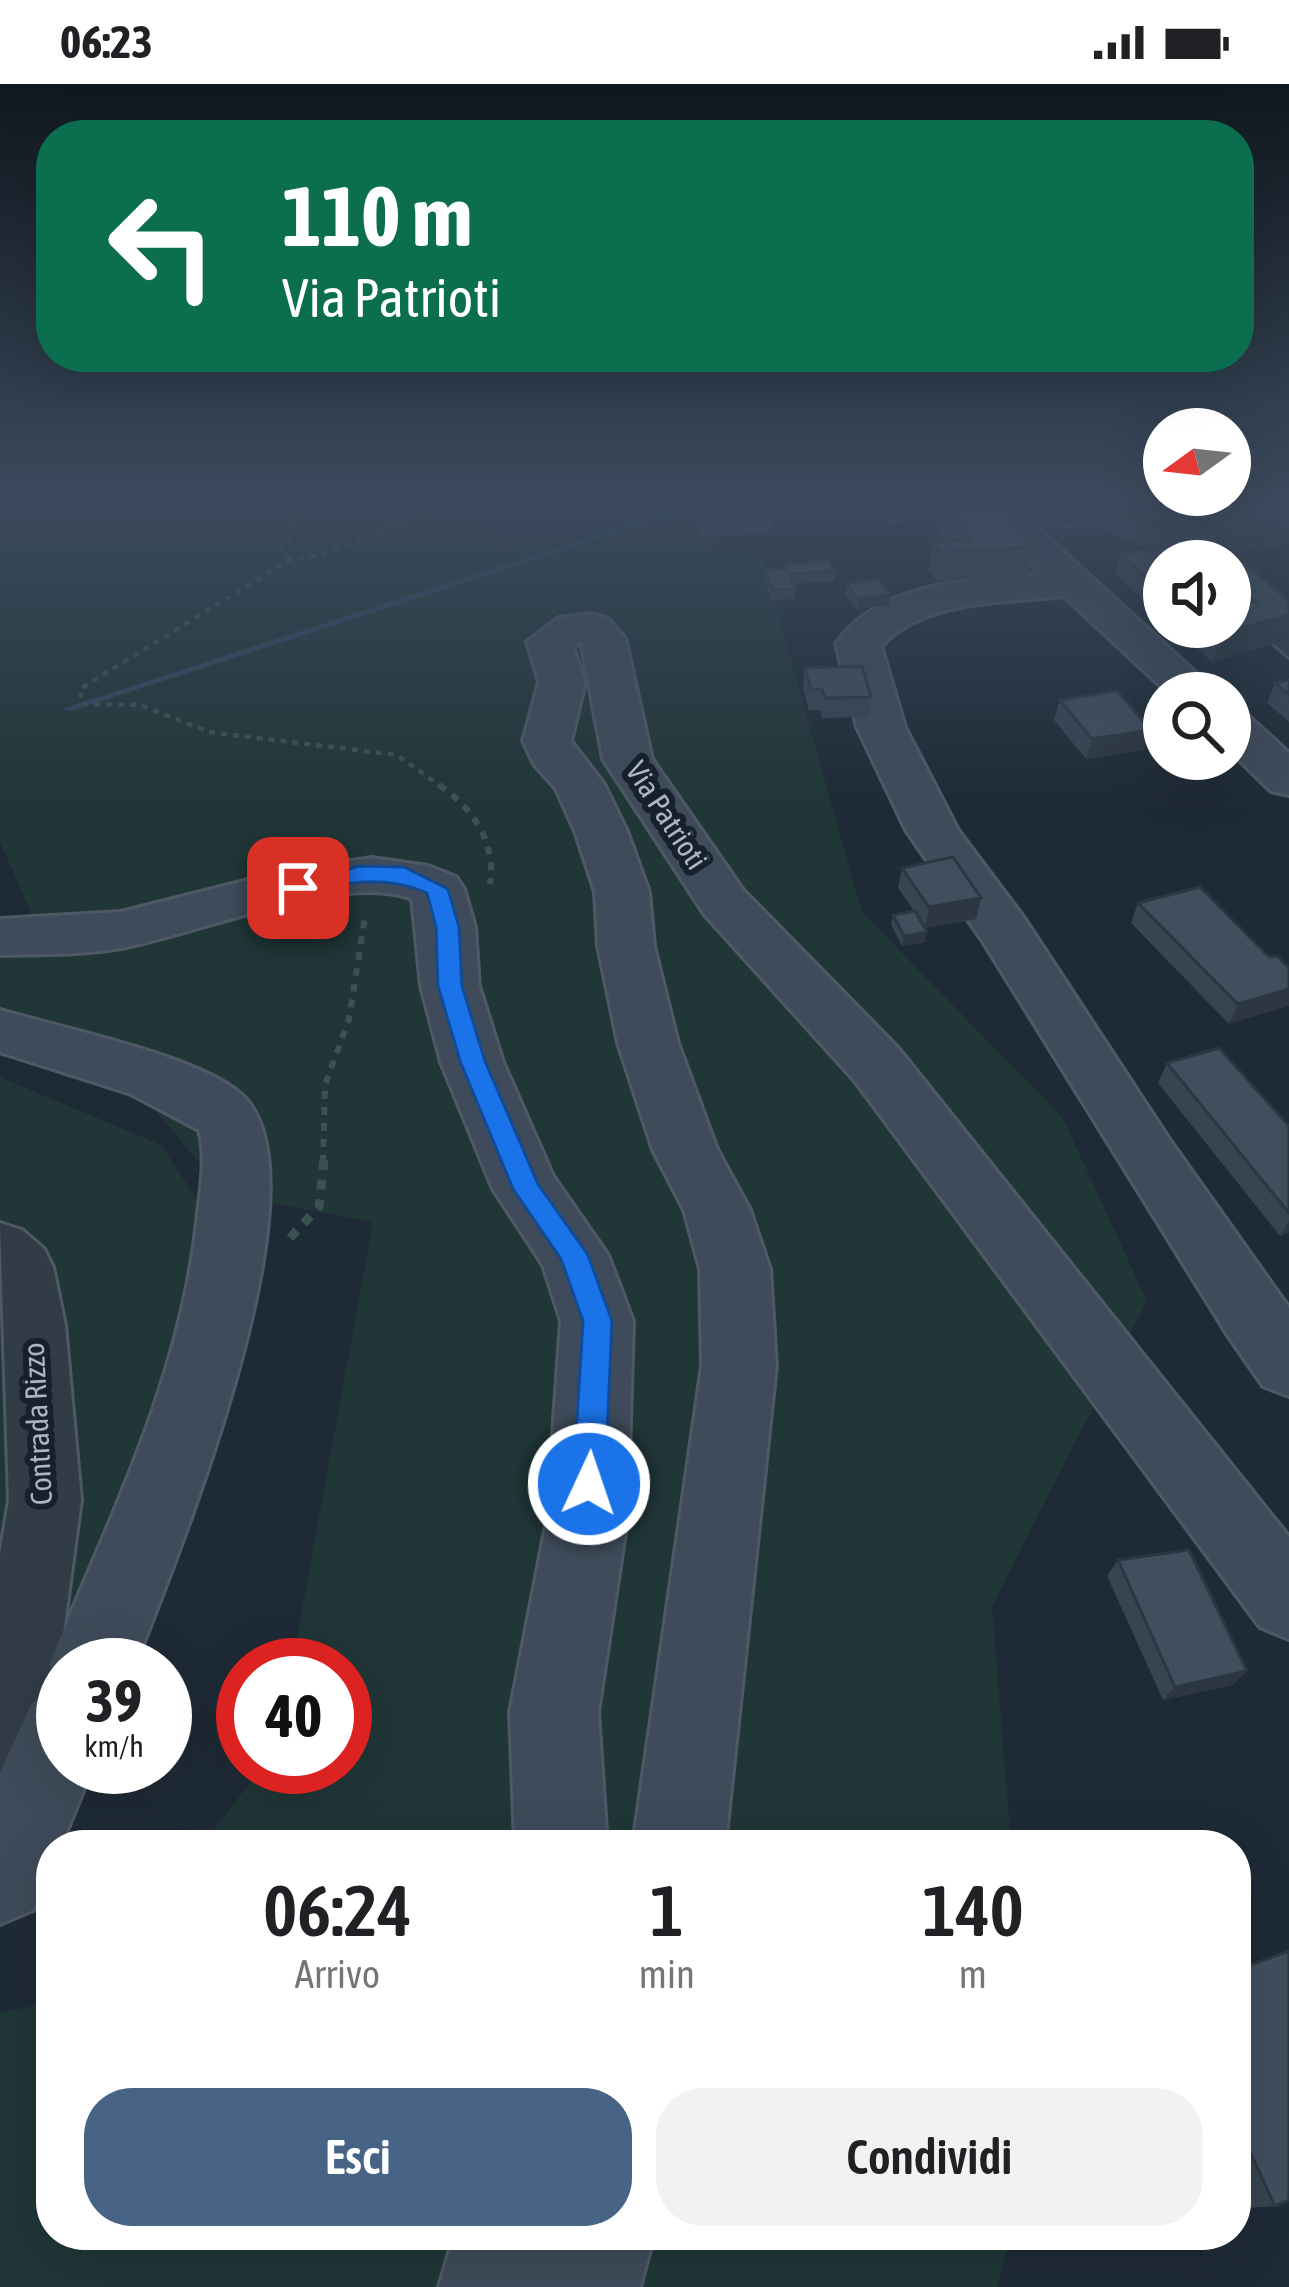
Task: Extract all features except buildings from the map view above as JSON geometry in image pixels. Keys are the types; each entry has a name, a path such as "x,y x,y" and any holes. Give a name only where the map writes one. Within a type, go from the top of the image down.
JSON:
{"street":[{"path":"939,601 895,613 870,627 858,644 902,780 948,855 1009,937 1118,1118 1289,1364"},
{"path":"1096,601 1172,672"},
{"name":"Via Patrioti","path":"681,1830 739,1366 735,1269 717,1210 685,1150 647,1043 626,946 622,892 601,831 579,784 551,754 547,741 562,682 549,642 561,632 580,627 604,637 613,651 622,747 735,918 873,1060 1026,1257 1184,1476 1289,1599"},
{"path":"1251,745 1289,780"},
{"path":"0,937 119,930 359,873 424,880 437,889 447,927 450,986 472,1061 526,1189 574,1255 597,1321 587,1520 554,1712 561,1830"},
{"path":"0,1031 179,1089 219,1109 236,1133 231,1249 208,1353 183,1442 103,1638"},
{"name":"Contrada Rizzo","path":"0,1248 22,1267 32,1325 45,1500 16,1694 0,1751"},
{"path":"0,1876 36,1794"},
{"path":"494,2287 504,2250"},
{"path":"585,2287 596,2250"}],"lane":[{"path":"1251,614 1289,651"}],"path":[{"path":"223,601 80,689 82,704 140,705 209,732 397,755 467,804 494,858 483,928 447,927"},
{"path":"286,1243 319,1207 325,1085 349,1018 366,931 362,900 335,878"}],"green space":[{"path":"0,601 774,601 862,912 1063,1118 1147,1301 992,1606 1010,1830 214,1830 241,1794 372,1794 372,1638 297,1638 373,1222 225,1194 141,1093 0,1052 0,952 48,952 0,842"},
{"path":"0,1077 161,1145 204,1210 172,1470 78,1638 36,1638 38,1794 0,1887"},
{"path":"36,2005 36,2250 1007,2250 997,2287 0,2287 0,2013"}],"waterway":[{"path":"67,709 400,601"}],"route":[{"path":"298,888 359,873 404,874 437,889 444,904 450,986 472,1061 526,1189 574,1255 597,1321 589,1484"}]}
